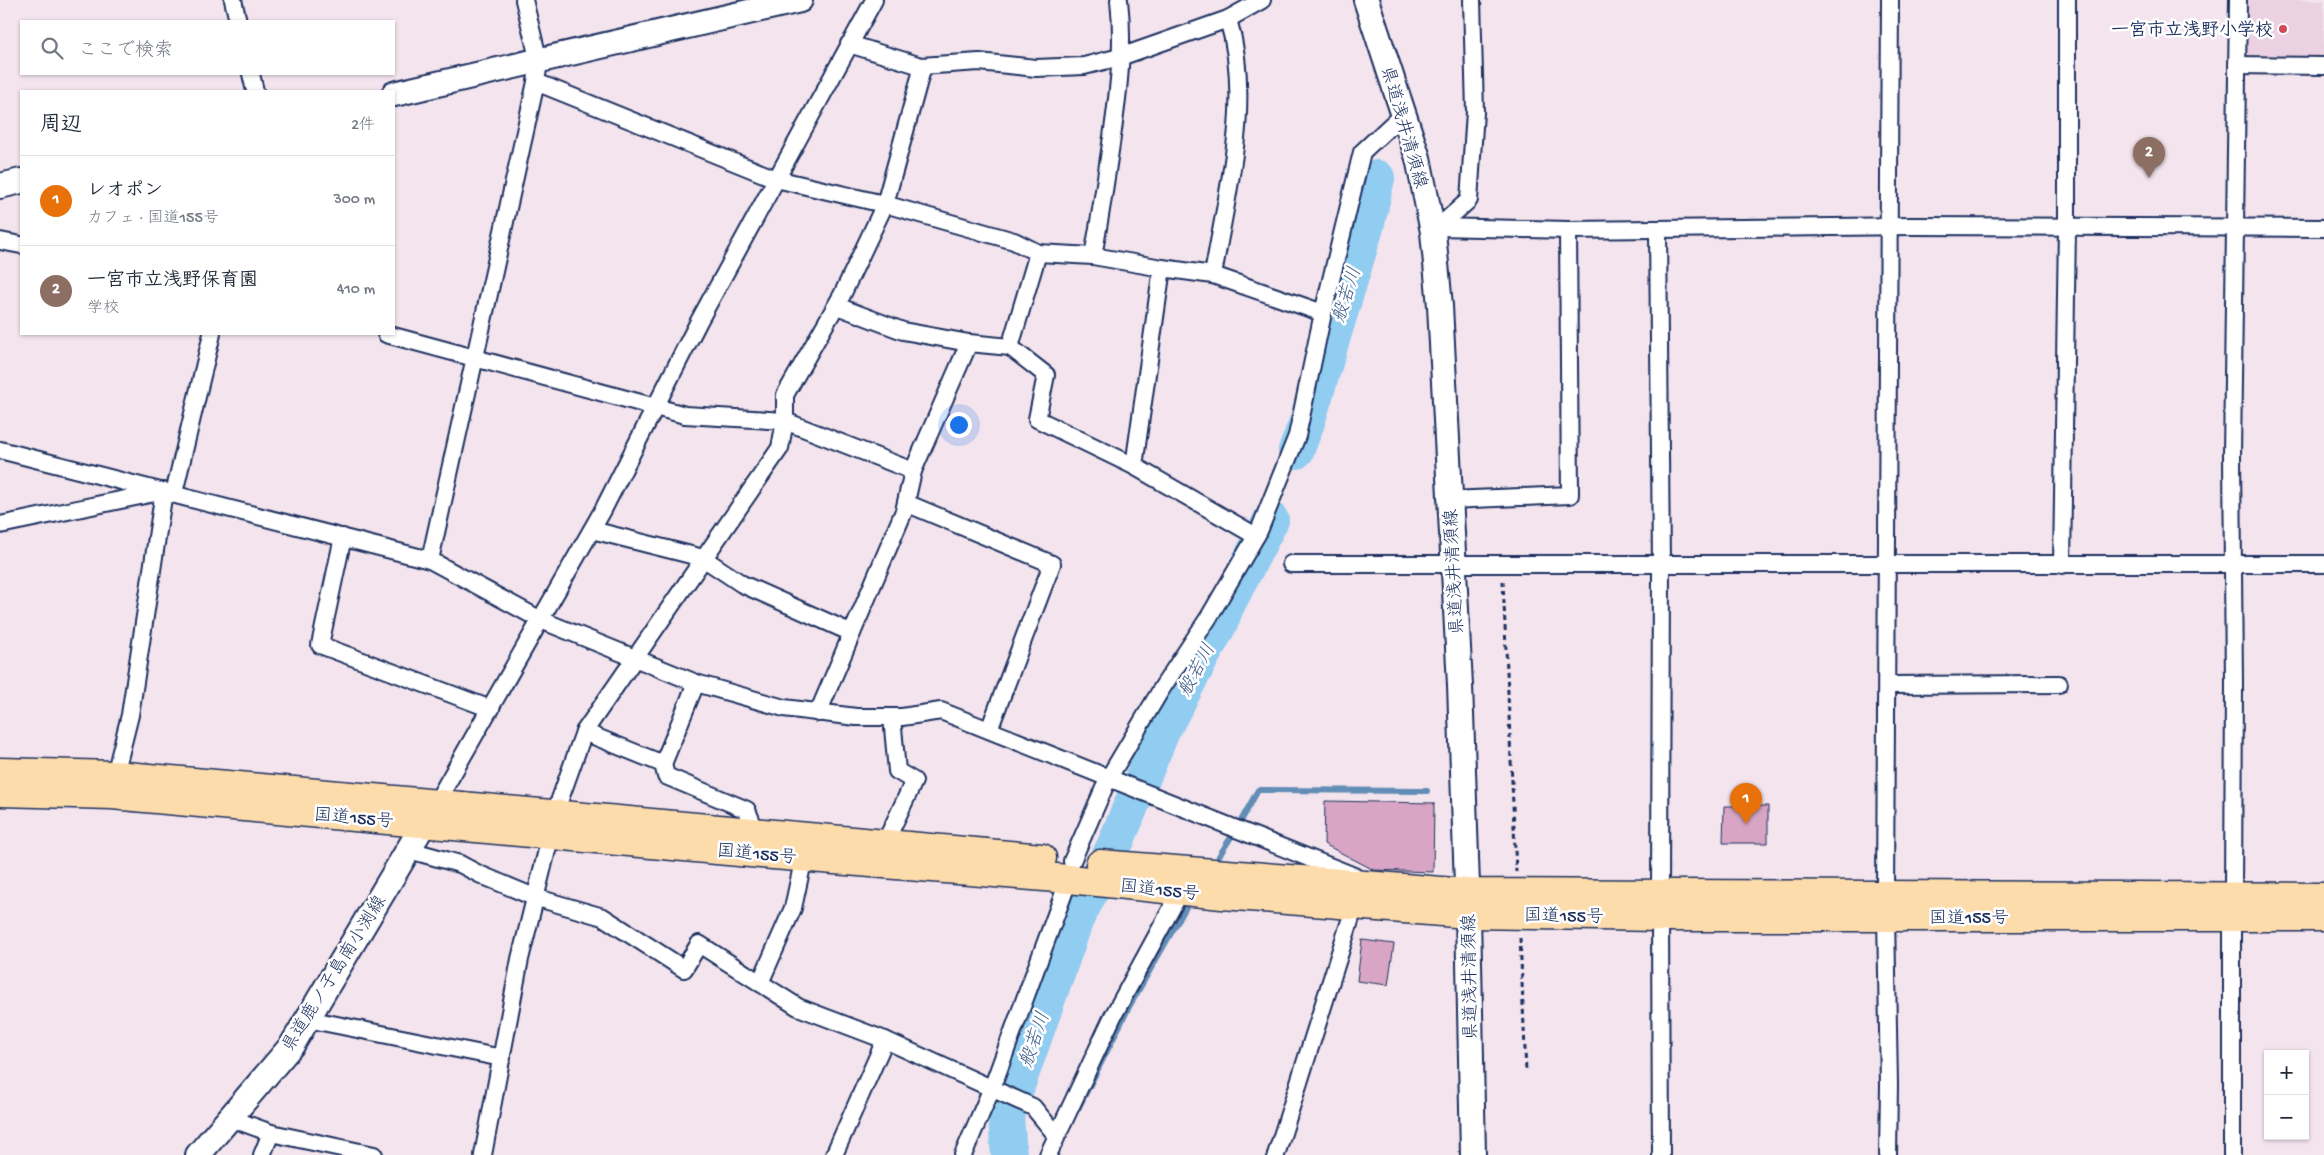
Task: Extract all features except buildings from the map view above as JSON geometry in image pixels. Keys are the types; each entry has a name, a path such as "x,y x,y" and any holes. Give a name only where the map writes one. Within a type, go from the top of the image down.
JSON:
{"highway":[{"name":"国道155号","path":"0,772 115,775 430,814"},
{"name":"国道155号","path":"0,792 112,795 430,814 553,824 756,832 885,843 1122,875 1467,904 2233,907 2324,917"},
{"name":"国道155号","path":"553,824 804,857 1074,870"},
{"name":"国道155号","path":"1122,875 1181,891 1356,894"},
{"name":"国道155号","path":"2233,907 2324,897"}],"main road":[{"path":"395,94 537,72 800,0"},
{"name":"県道浅井清須線","path":"1366,0 1418,158 1435,230 1460,685 1473,1155"},
{"path":"0,186 20,181"},
{"name":"県道鹿ノ子島南小渕線","path":"198,1155 292,1045 430,814"}],"street":[{"path":"233,0 238,20"},
{"path":"430,560 537,72 524,0"},
{"path":"430,814 592,530 699,320 874,0"},
{"path":"1093,256 1104,198 1120,80 1121,16 1119,0"},
{"path":"849,44 923,66 979,62 1036,68 1084,66 1120,57 1228,18 1262,0"},
{"path":"1435,230 1469,200 1475,112 1472,0"},
{"path":"1888,1155 1889,1085 1885,906 1888,684 1890,0"},
{"path":"2062,565 2067,227 2067,0"},
{"path":"2232,1155 2234,228 2238,0"},
{"path":"1213,275 1232,164 1239,93 1236,45 1228,18"},
{"path":"2237,65 2324,66"},
{"path":"483,1155 534,897 553,824 584,732 702,558 780,448 785,421 785,395 836,306 885,204 923,66"},
{"path":"537,72 776,179 885,204 1014,241 1038,253 1093,256 1213,275 1323,313"},
{"path":"251,75 255,90"},
{"path":"962,1155 996,1090 1074,870 1112,780 1162,688 1214,610 1256,536 1281,480 1297,436 1323,313 1362,152 1403,114"},
{"path":"1435,230 1888,226 2324,228"},
{"path":"1658,229 1661,564 1661,1155"},
{"path":"1449,500 1570,495 1568,230"},
{"path":"0,240 20,245"},
{"path":"1010,347 1038,253"},
{"path":"1134,466 1162,268"},
{"path":"836,306 904,330 969,343 1010,347 1046,375 1037,419 1134,466 1256,536"},
{"path":"115,775 130,715 169,492 212,335"},
{"path":"390,335 474,356 685,415 785,421 913,471"},
{"path":"818,713 906,503 913,471 969,343"},
{"path":"0,450 430,560 541,620 634,659 696,683 784,708 856,717 892,717 941,710 1354,876 1356,894 1276,1155"},
{"path":"0,525 169,492"},
{"path":"906,503 1052,564 989,730"},
{"path":"592,530 702,558 742,584 852,633"},
{"path":"343,537 320,645 491,709"},
{"path":"1291,564 1453,566 1661,564 2324,564"},
{"path":"696,683 663,764 666,776 747,810 756,832"},
{"path":"1888,684 2060,684"},
{"path":"885,843 914,781 897,772 892,717"},
{"path":"584,732 663,764"},
{"path":"409,850 460,864 534,897 603,918 684,969 699,944 798,1007 885,1040 1033,1107 1056,1135"},
{"path":"760,983 793,908 804,857"},
{"path":"1048,1155 1113,1016 1181,891"},
{"path":"307,1019 502,1058"},
{"path":"834,1155 885,1040"},
{"path":"230,1118 272,1133 374,1155"},
{"path":"262,1155 272,1133"}],"path":[{"path":"1503,565 1526,1072"}],"shaded area":[{"name":"一宮市立浅野小学校","path":"2243,0 2324,0 2324,58 2242,59"}],"waterway":[{"name":"般若川","path":"1296,451 1307,422 1366,227 1377,178"},
{"name":"般若川","path":"1009,1155 1006,1117 1076,919 1114,847 1162,731 1221,621 1226,607 1271,520"},
{"path":"1241,821 1258,790 1427,791"},
{"path":"1219,856 1233,834"},
{"path":"1078,1109 1130,1005 1186,907"}],"place":[{"name":"一宮市立浅野小学校","path":"2283,29"},
{"name":"一宮市立浅野保育園","path":"2149,178"},
{"name":"レオポン","path":"1746,824"}]}
